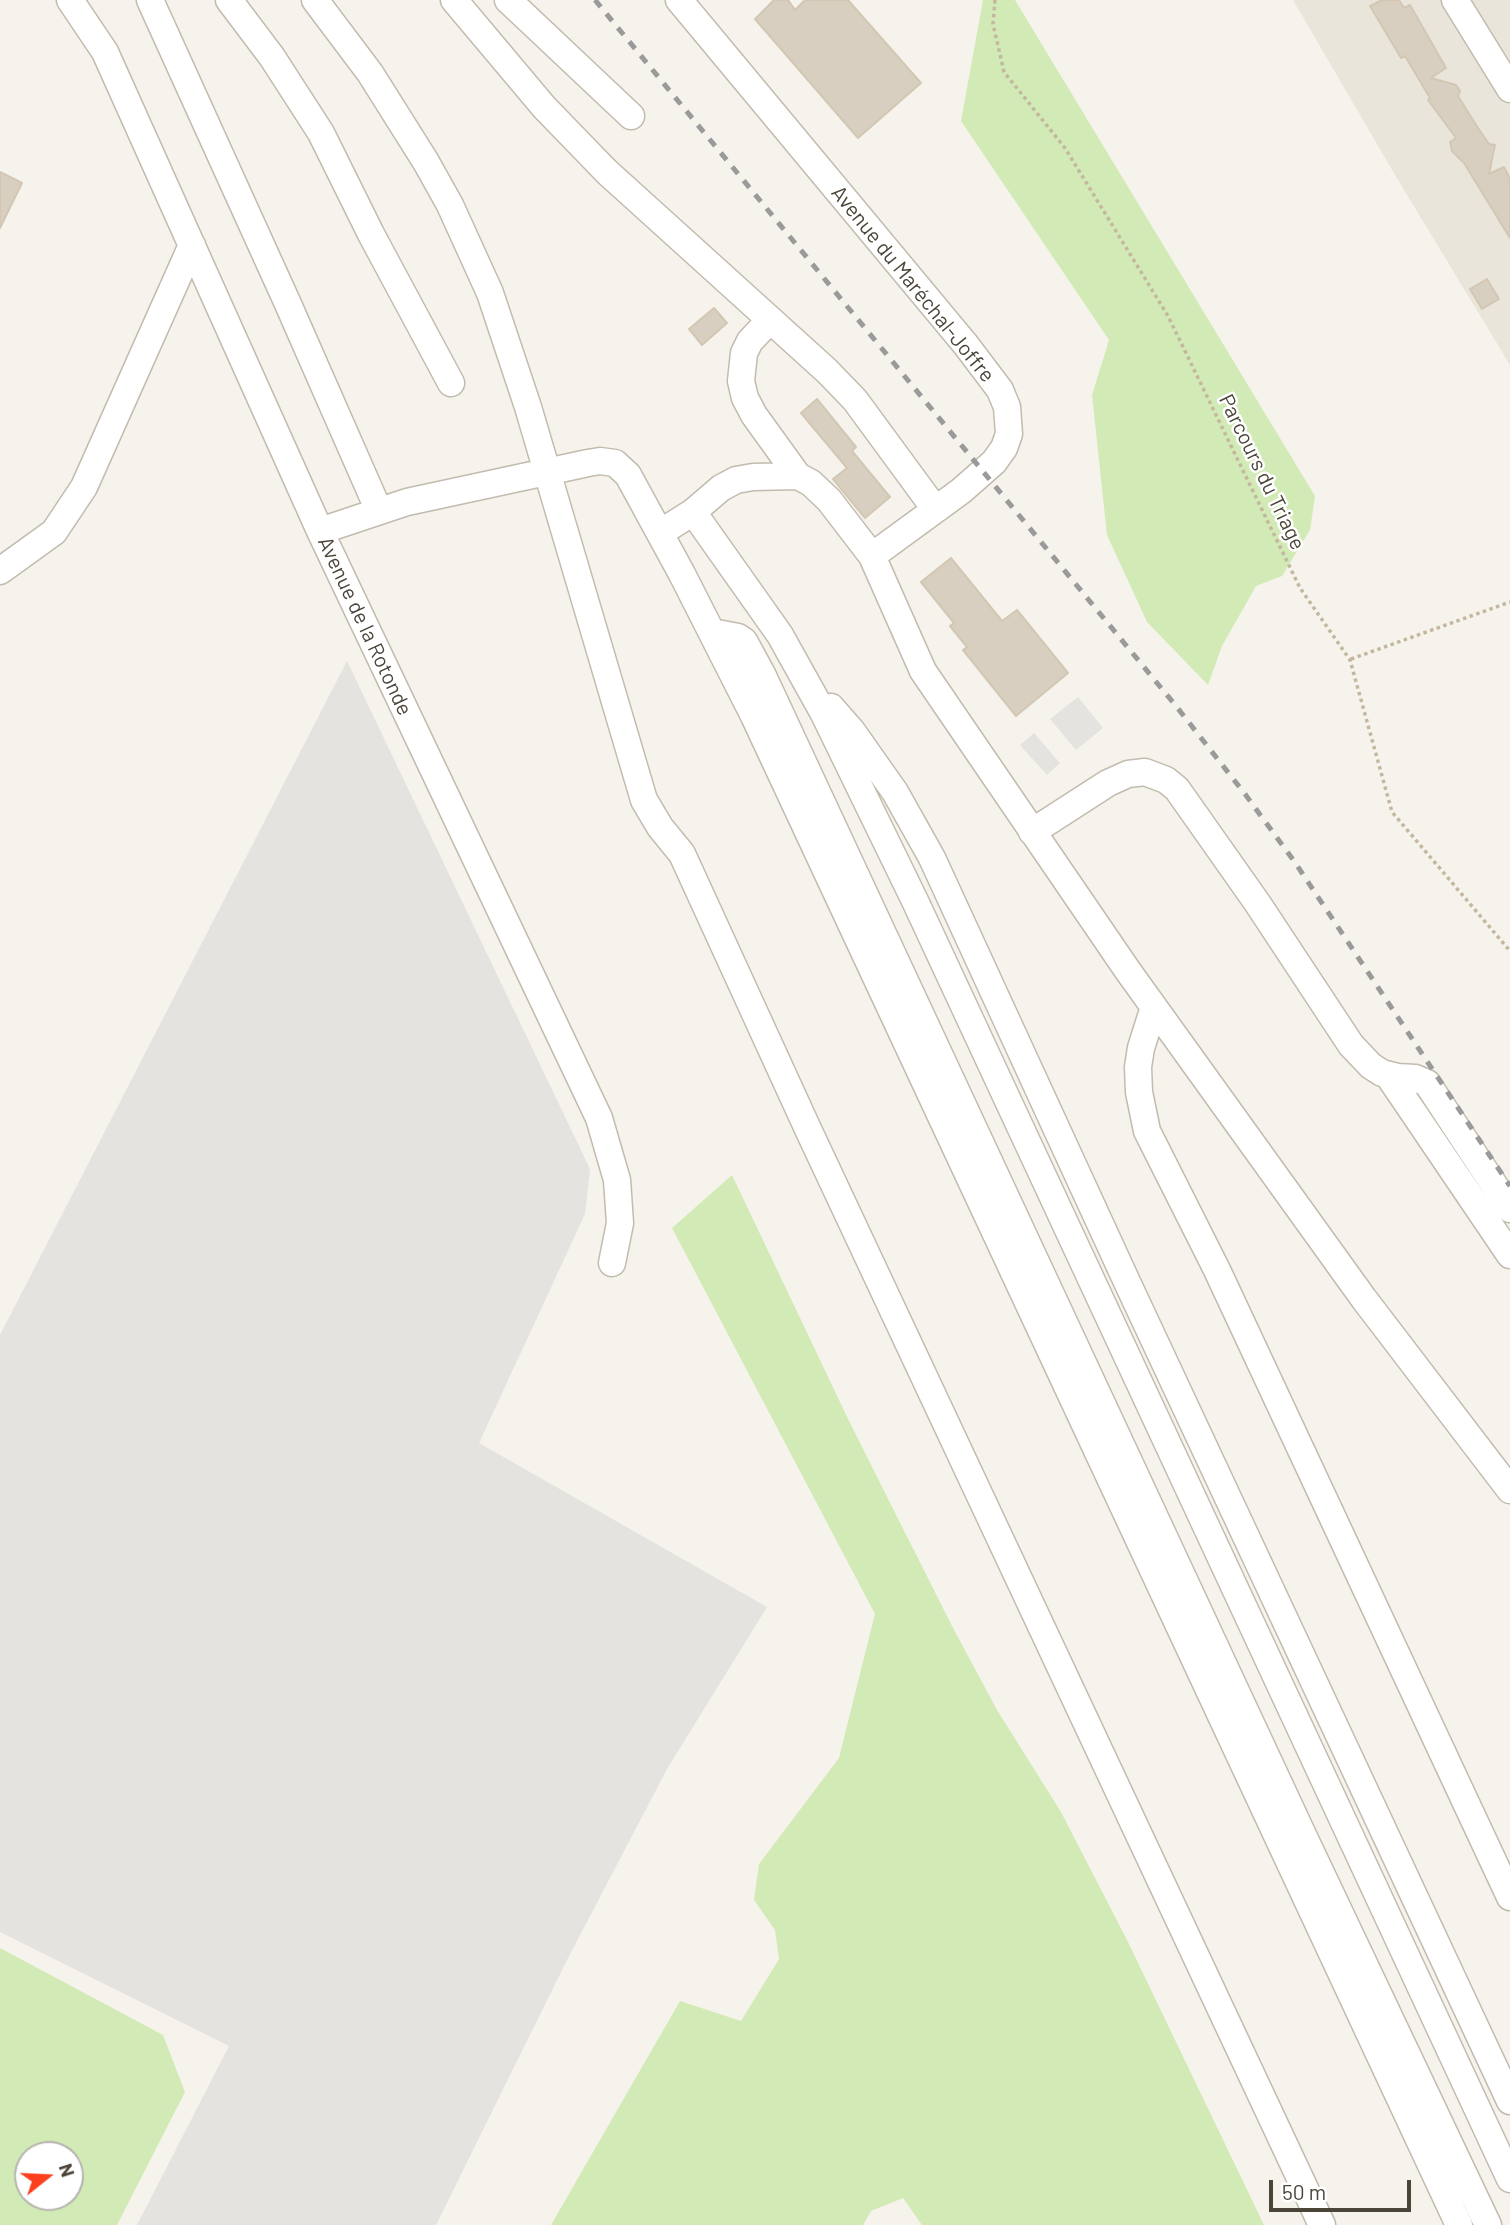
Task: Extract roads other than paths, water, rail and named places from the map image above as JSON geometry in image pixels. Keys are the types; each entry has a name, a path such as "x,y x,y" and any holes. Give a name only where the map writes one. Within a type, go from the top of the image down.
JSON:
{"street":[{"name":"Avenue de la Rotonde","path":"70,0 105,51 320,531 599,1118 617,1180 620,1223 611,1262"},
{"path":"150,0 379,511"},
{"path":"229,0 272,57 321,133 371,234 451,383"},
{"path":"315,0 384,95 450,205 490,293 644,800 651,815 682,854 807,1127 1322,2225"},
{"path":"454,0 544,107 607,172 855,400 935,509"},
{"path":"470,0 488,39"},
{"path":"508,0 631,116"},
{"name":"Avenue du Maréchal-Joffre","path":"679,0 966,345 1000,390 1007,407 1009,434 1004,448 983,472 872,556"},
{"path":"1455,0 1510,89"},
{"path":"0,571 54,532 84,487 192,245"},
{"path":"770,320 750,341 744,353 741,381 745,398 766,434 798,476 811,483 829,500 872,556 923,671 1032,832 1364,1299 1510,1490"},
{"path":"320,531 407,502 600,461 615,463 632,481 712,632 794,800 1460,2225"},
{"path":"660,533 736,480 798,476"},
{"path":"693,512 780,635 824,713 916,903 1510,2179"},
{"path":"712,632 738,637 744,642 763,676 1285,1797 1488,2225"},
{"path":"800,671 852,731 895,792 926,847 1510,2101"},
{"path":"1032,832 1108,783 1128,774 1145,772 1166,780 1177,789 1258,904 1351,1045 1371,1066 1388,1075 1415,1078 1427,1083 1510,1209"},
{"path":"1154,1007 1138,1067 1139,1092 1147,1131 1217,1270 1510,1897"},
{"path":"1388,1075 1510,1255"},
{"path":"1025,1136 1052,1120"}],"railway":[{"path":"595,0 1176,706 1245,794 1294,861 1510,1186"}]}
